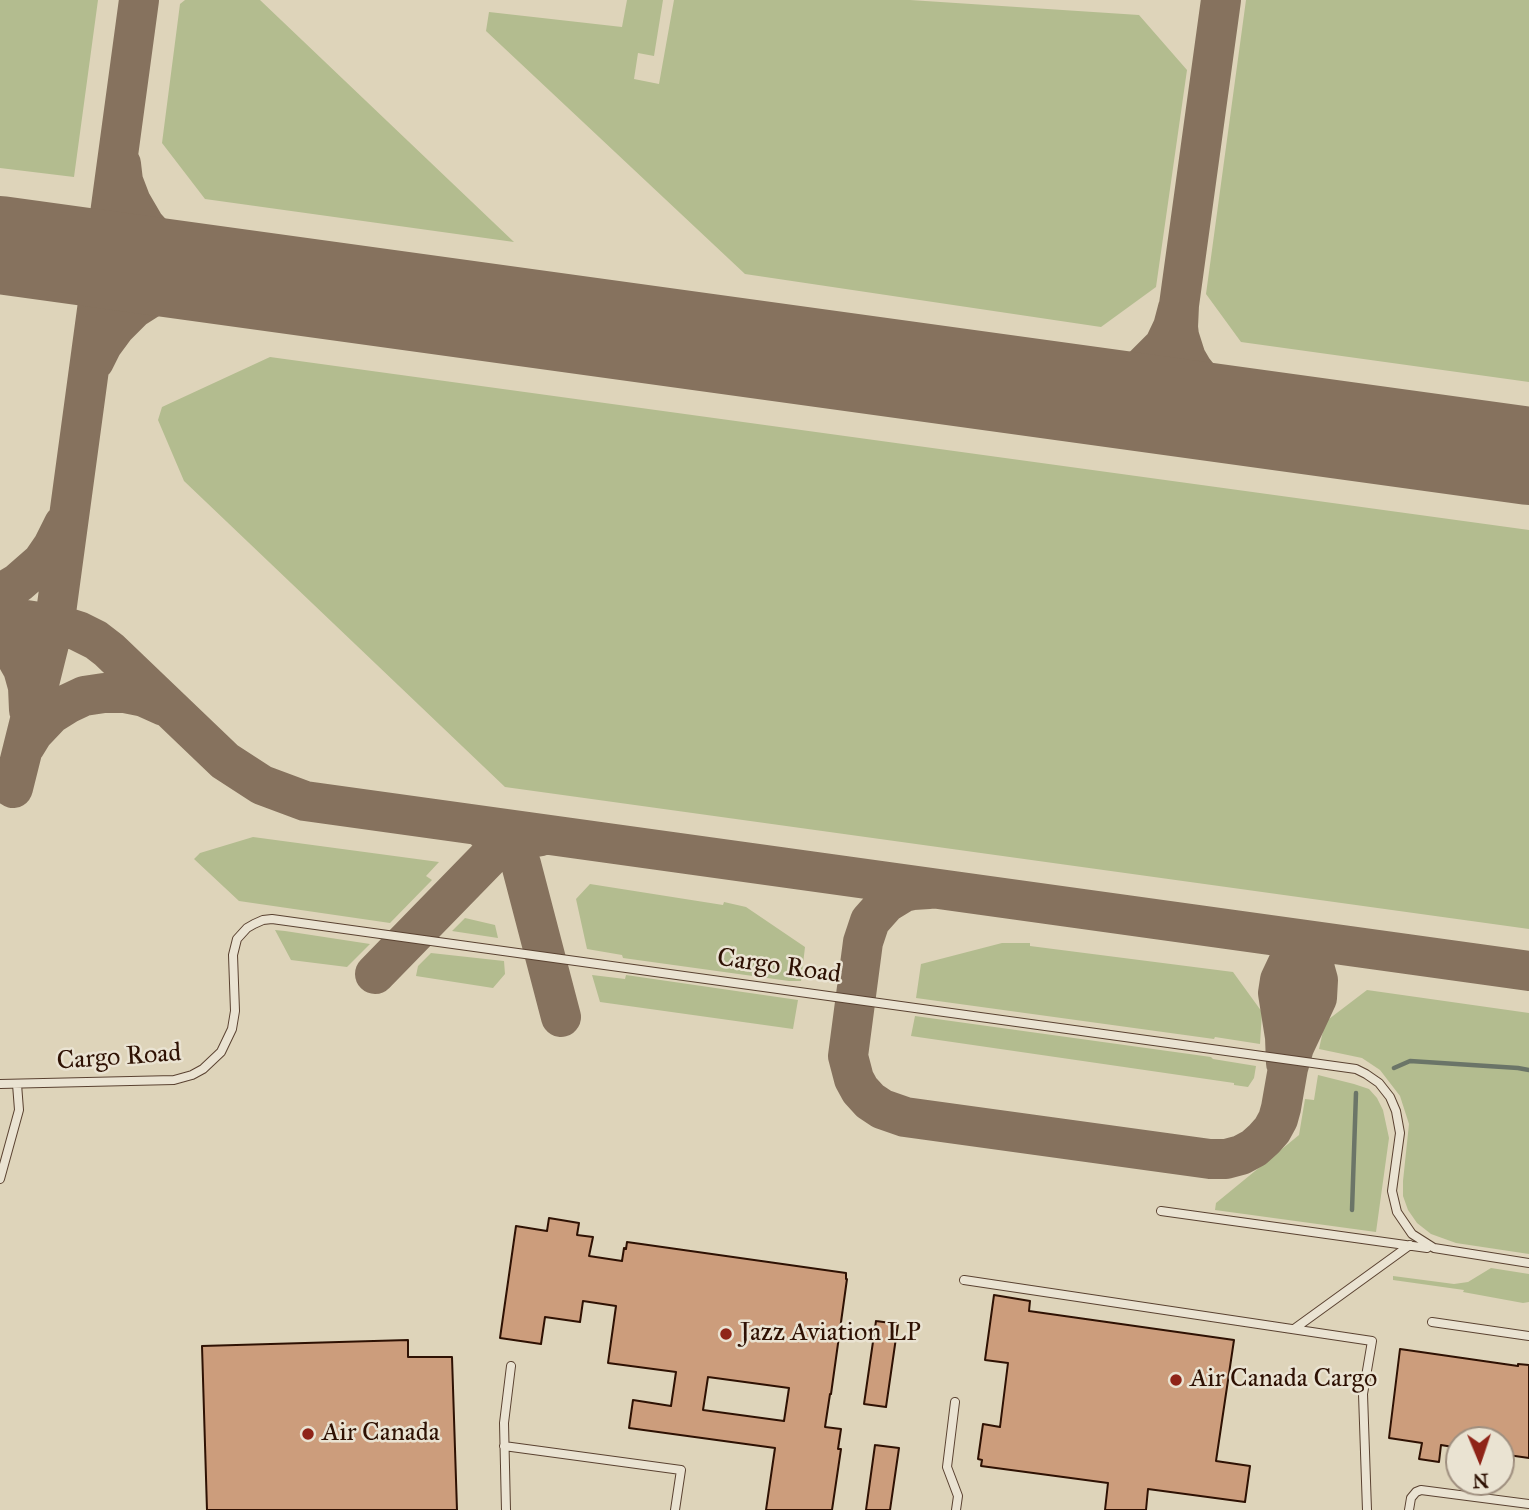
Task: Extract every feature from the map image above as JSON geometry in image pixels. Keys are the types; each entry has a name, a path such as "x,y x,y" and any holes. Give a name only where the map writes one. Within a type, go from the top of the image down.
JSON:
{"lane":[{"name":"Cargo Road","path":"0,1084 174,1080 203,1069 221,1052 232,1029 235,1011 233,954 237,939 254,923 272,919 1356,1069 1379,1083 1390,1097 1396,1111 1400,1133 1392,1191 1397,1212 1406,1227 1418,1239 1434,1248 1529,1262"},
{"path":"0,1179 19,1110 18,1084"},
{"path":"1161,1211 1444,1250"},
{"path":"1294,1329 1410,1245"},
{"path":"964,1280 1372,1340 1363,1394 1367,1510"},
{"path":"1432,1322 1529,1336"},
{"path":"506,1510 503,1423 511,1366"},
{"path":"955,1402 947,1467 958,1496 956,1510"},
{"path":"504,1446 681,1470 675,1510"},
{"path":"1409,1510 1411,1498 1421,1490 1529,1504"}],"green space":[{"path":"0,0 98,0 74,177 0,168"},
{"path":"185,0 260,0 514,242 205,199 162,143 180,4"},
{"path":"627,0 663,0 654,56 638,53 634,79 659,84 674,0 910,0 1139,15 1187,70 1156,287 1101,327 745,274 486,31 489,12 622,27"},
{"path":"1246,0 1529,0 1529,382 1241,342 1206,294"},
{"path":"270,357 1529,530 1529,929 505,787 184,481 158,420 162,407"},
{"path":"253,837 439,862 426,876 432,880 390,923 239,901 194,859 200,853"},
{"path":"590,884 746,907 805,947 801,981 623,958 622,955 587,949 576,899"},
{"path":"465,918 495,925 498,938 452,931"},
{"path":"275,930 370,944 347,967 291,960"},
{"path":"1002,943 1030,943 1030,946 1233,972 1262,1012 1260,1044 916,998 921,964"},
{"path":"431,953 504,961 505,974 493,988 416,976 418,966"},
{"path":"592,975 625,979 626,975 798,1000 793,1029 600,1002"},
{"path":"1367,990 1529,1013 1529,1254 1456,1243 1431,1234 1417,1223 1408,1210 1403,1196 1403,1181 1409,1124 1400,1096 1380,1070 1362,1058 1319,1049 1325,1022"},
{"path":"915,1016 1211,1057 1256,1066 1254,1078 1248,1087 1234,1085 911,1036"},
{"path":"1318,1075 1369,1089 1383,1110 1389,1138 1376,1232 1215,1210 1216,1203 1299,1135 1305,1099 1314,1100"},
{"path":"1491,1268 1529,1274 1529,1302 1393,1280 1393,1276 1454,1284 1468,1282"}],"building":[{"path":"549,1218 579,1223 577,1235 593,1237 589,1256 622,1261 627,1242 846,1273 825,1427 841,1429 838,1449 841,1449 832,1510 766,1510 775,1448 629,1428 633,1400 671,1406 676,1372 608,1363 616,1306 583,1301 580,1322 545,1317 541,1344 500,1338 516,1226 547,1231","holes":["708,1377 789,1388 784,1421 703,1410"]},
{"path":"994,1295 1030,1301 1029,1311 1234,1340 1216,1461 1250,1466 1245,1502 1148,1489 1146,1510 1105,1510 1108,1483 981,1466 982,1460 978,1459 983,1424 1000,1427 1008,1363 985,1360"},
{"path":"876,1321 898,1324 886,1407 864,1404"},
{"name":"Air Canada","path":"408,1340 408,1357 452,1357 457,1510 207,1510 202,1346"},
{"path":"1400,1349 1518,1366 1529,1365 1529,1458 1515,1456 1515,1426 1445,1426 1445,1446 1441,1445 1439,1462 1419,1459 1422,1443 1389,1438"},
{"path":"875,1445 899,1448 890,1510 866,1510"}],"waterway":[{"path":"1394,1068 1410,1061 1529,1070"},
{"path":"1352,1210 1356,1093"}],"taxiway":[{"path":"13,788 55,620 139,0"},
{"path":"1221,0 1179,305 1179,336 1193,370 1219,398 1242,410 1295,423"},
{"path":"121,164 123,181 131,202 155,237 173,252 196,265 232,274"},
{"path":"94,361 116,326 133,309 155,295 194,282 250,279"},
{"path":"1037,388 1087,389 1107,386 1125,379 1143,367 1164,346 1178,308"},
{"path":"0,594 18,583 42,562 64,524"},
{"path":"0,616 59,625 96,640 225,761 262,785 305,801 1529,971"},
{"path":"0,636 23,669 28,687 29,710"},
{"path":"25,746 51,714 84,696 124,693 144,697 164,706"},
{"path":"486,831 510,847 521,864 561,1017"},
{"path":"375,974 492,854 510,843 541,836"},
{"path":"929,889 904,892 886,903 870,921 863,942 848,1056 854,1079 870,1101 882,1109 905,1117 1210,1159 1241,1155 1254,1148 1272,1130 1281,1108 1294,1047 1317,998 1318,980 1313,962 1297,944 1278,936"},
{"path":"1286,1063 1278,993 1280,980 1288,963 1301,951 1327,943"}],"runway":[{"path":"0,245 1529,456"}],"place":[{"name":"Jazz Aviation LP","path":"726,1334"},
{"name":"Air Canada Cargo","path":"1176,1380"},
{"name":"Air Canada","path":"308,1434"}]}
